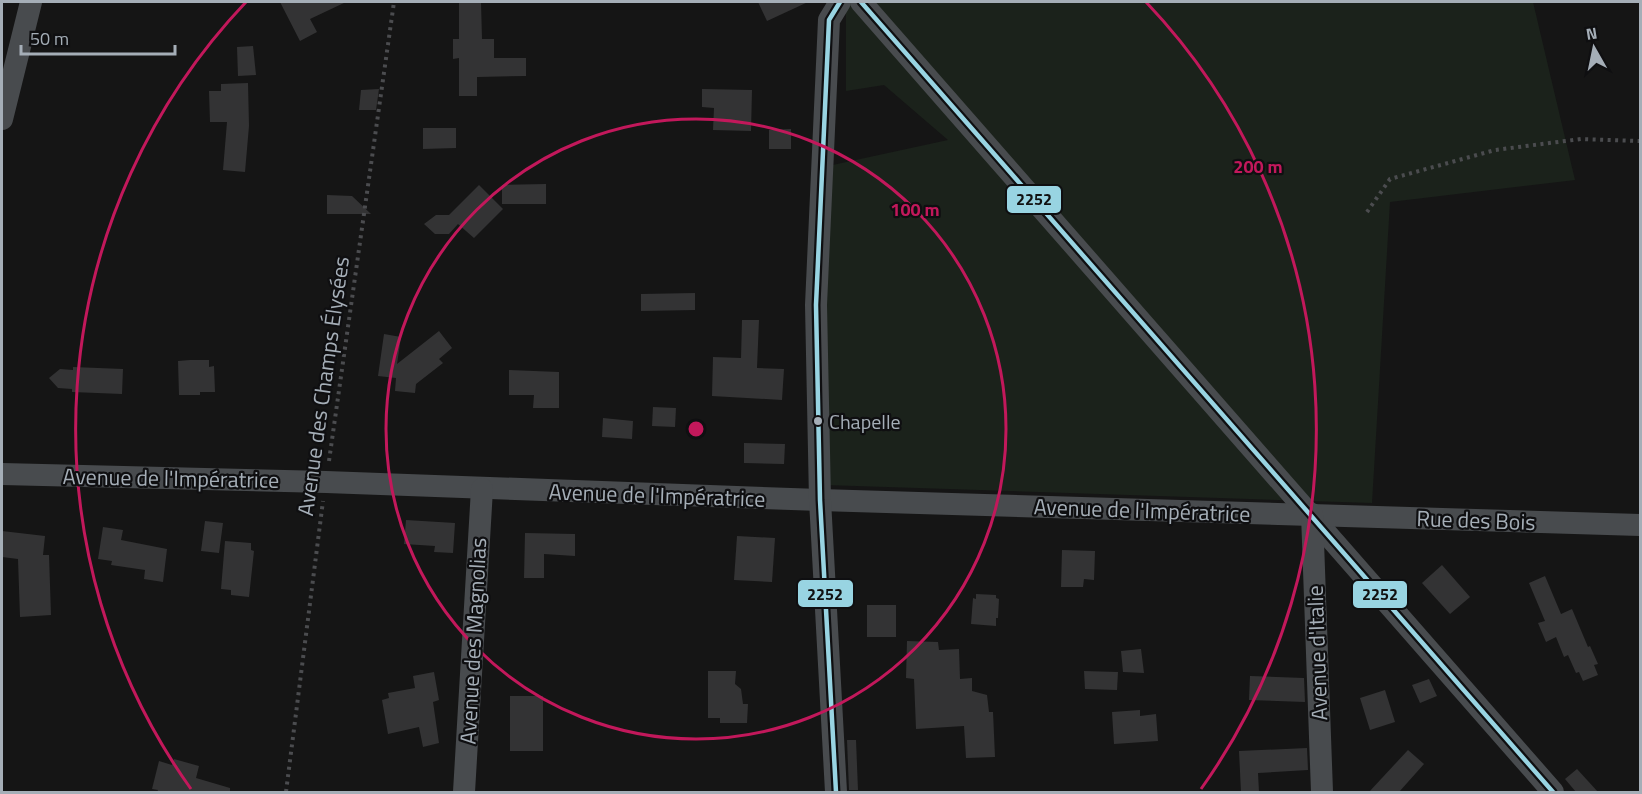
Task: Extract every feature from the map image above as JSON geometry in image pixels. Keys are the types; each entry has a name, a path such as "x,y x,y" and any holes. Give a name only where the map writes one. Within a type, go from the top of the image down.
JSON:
{"street":[{"path":"2,119 31,2"},
{"path":"836,792 820,500 817,293 829,20 840,2"},
{"path":"861,2 1312,514 1553,792"},
{"name":"Avenue de l'Impératrice","path":"2,474 326,482 820,500 1312,514"},
{"name":"Avenue des Magnolias","path":"464,792 482,489"},
{"name":"Rue des Bois","path":"1312,514 1641,525"},
{"name":"Avenue d'Italie","path":"1312,514 1323,792"}],"path":[{"name":"Avenue des Champs Élysées","path":"286,792 326,482 394,2"},
{"path":"1367,212 1390,179 1495,150 1581,139 1641,141"}],"shaded area":[{"path":"846,2 1533,2 1575,180 1390,202 1372,503 825,485 828,166 948,140 884,85 846,91"}],"building":[{"path":"280,2 346,2 310,19 317,32 300,41"},
{"path":"459,2 481,2 482,39 494,39 494,58 526,58 526,76 477,77 477,96 459,96 459,58 453,59 453,39 459,39"},
{"path":"758,2 808,2 767,21"},
{"path":"253,46 256,75 238,76 237,47"},
{"path":"248,83 249,126 245,172 223,170 227,122 210,122 209,91 221,91 221,84"},
{"path":"379,89 376,110 359,110 361,90"},
{"path":"702,89 752,90 751,131 713,130 714,108 702,107"},
{"path":"423,128 456,128 456,148 423,149"},
{"path":"791,129 791,149 769,149 769,130"},
{"path":"546,184 546,204 502,204 502,185"},
{"path":"479,185 503,209 474,238 458,224 449,234 435,234 424,224 436,215 449,215"},
{"path":"327,195 352,196 371,214 327,214"},
{"path":"695,293 695,310 641,311 641,294"},
{"path":"742,320 759,320 757,368 784,369 782,400 712,396 713,357 741,358"},
{"path":"439,331 452,348 439,359 443,363 416,384 415,393 395,391 396,378 378,376 384,334 401,337 397,364"},
{"path":"209,360 209,367 214,366 215,392 179,395 178,361"},
{"path":"73,367 123,369 122,394 72,392 72,389 58,388 49,378 60,369 73,370"},
{"path":"509,370 559,372 559,408 533,408 534,395 509,395"},
{"path":"653,407 676,408 675,427 652,426"},
{"path":"603,418 633,421 632,439 602,437"},
{"path":"744,443 785,444 784,464 744,463"},
{"path":"406,520 455,523 453,553 434,552 435,546 404,544"},
{"path":"205,521 223,523 219,553 201,551"},
{"path":"103,527 123,530 121,540 167,549 163,582 144,579 145,570 111,565 112,561 98,559"},
{"path":"2,531 45,536 43,555 49,555 51,615 20,617 18,559 2,557"},
{"path":"525,533 575,534 575,556 544,554 544,578 524,578"},
{"path":"737,536 775,538 772,582 734,580"},
{"path":"225,541 251,543 251,550 254,551 249,597 231,595 231,590 221,589"},
{"path":"1062,550 1095,551 1094,580 1084,579 1083,587 1061,587"},
{"path":"1442,565 1470,597 1450,614 1422,583"},
{"path":"1545,576 1561,614 1572,609 1598,664 1594,665 1598,675 1583,681 1579,672 1576,673 1568,655 1564,657 1556,637 1546,642 1538,623 1545,621 1529,583"},
{"path":"976,594 996,595 999,599 996,626 971,624 973,598 976,599"},
{"path":"867,605 896,605 896,637 867,637"},
{"path":"907,641 938,642 939,650 959,649 960,679 972,678 972,691 987,695 989,712 993,712 995,757 966,758 964,726 916,729 914,679 906,678"},
{"path":"1141,649 1144,673 1123,672 1121,651"},
{"path":"708,671 736,671 735,684 741,689 743,704 748,704 747,723 720,723 720,718 708,718"},
{"path":"1084,671 1118,672 1117,690 1085,689"},
{"path":"434,672 439,700 433,702 439,743 423,747 419,727 388,734 382,700 389,698 388,693 415,688 413,676"},
{"path":"1250,676 1304,678 1305,702 1249,700"},
{"path":"1429,679 1437,696 1420,703 1412,685"},
{"path":"1385,690 1395,722 1370,730 1360,698"},
{"path":"510,696 543,696 543,751 510,751"},
{"path":"1140,710 1140,716 1156,714 1158,741 1114,744 1112,712"},
{"path":"847,740 856,740 858,790 849,790"},
{"path":"1307,748 1308,770 1258,773 1259,792 1241,792 1239,751"},
{"path":"1408,750 1424,764 1399,792 1369,792"},
{"path":"174,759 199,766 196,778 230,788 230,792 157,792 158,790 152,789 159,761 172,765"},
{"path":"1577,769 1598,792 1576,792 1565,779"}],"transit line":[{"name":"2252","path":"836,792 820,500 816,305 829,20 840,2"},
{"name":"2252","path":"861,2 1553,792"}],"place":[{"name":"Chapelle","path":"818,421"}]}
